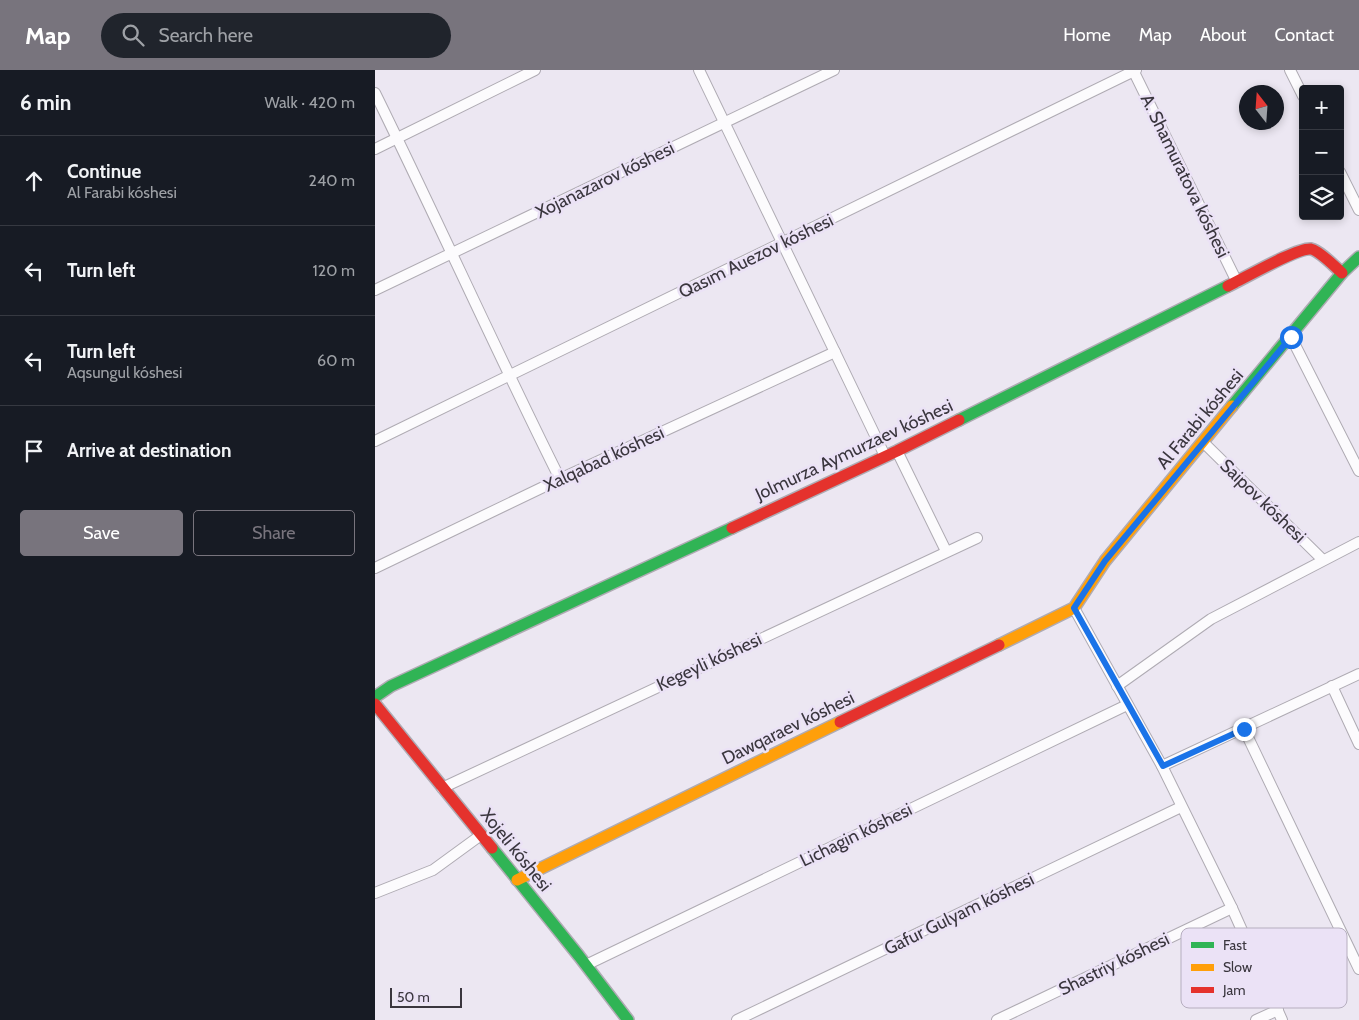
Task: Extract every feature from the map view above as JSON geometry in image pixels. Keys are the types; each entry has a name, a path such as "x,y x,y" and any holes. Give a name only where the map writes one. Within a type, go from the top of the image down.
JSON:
{"street":[{"path":"375,149 535,70"},
{"path":"699,70 885,456"},
{"name":"Xojanazarov kóshesi","path":"375,290 834,70"},
{"name":"Qasım Auezov kóshesi","path":"375,441 1134,70"},
{"name":"A. Shamuratova kóshesi","path":"1134,70 1237,282"},
{"path":"1290,70 1299,88"},
{"path":"375,93 559,479"},
{"path":"1342,175 1359,210"},
{"name":"Jolmurza Aymurzaev kóshesi","path":"375,697 391,686 897,451 1298,251 1311,249 1342,273"},
{"name":"Al Farabi kóshesi","path":"1074,608 1105,561 1342,273 1359,257"},
{"path":"1291,337 1359,471"},
{"name":"Xalqabad kóshesi","path":"375,568 559,479 835,352"},
{"name":"Saipov kóshesi","path":"1204,443 1323,560"},
{"path":"897,451 946,551"},
{"name":"Kegeyli kóshesi","path":"443,788 977,538"},
{"path":"1117,686 1211,619 1359,542"},
{"path":"1074,608 1163,766 1240,928"},
{"name":"Dawqaraev kóshesi","path":"517,880 1074,608"},
{"path":"1163,766 1359,674"},
{"path":"1332,686 1359,744"},
{"name":"Xojeli kóshesi","path":"375,704 586,965 628,1020"},
{"name":"Lichagin kóshesi","path":"586,965 1127,705"},
{"path":"1244,729 1339,928"},
{"name":"Gafur Gulyam kóshesi","path":"737,1020 1181,807"},
{"path":"375,893 433,870 481,835"},
{"name":"Shastriy kóshesi","path":"1189,928 1231,908"},
{"name":"Shastriy kóshesi","path":"997,1020 1181,932"},
{"path":"1347,944 1359,969"},
{"path":"1256,1020 1278,1010 1282,1020"}],"traffic: fast":[{"path":"1232,406 1342,273 1359,257"},
{"path":"959,420 1228,286"},
{"path":"375,697 391,686 732,528"},
{"path":"492,848 628,1020"}],"traffic: slow":[{"path":"999,645 1074,608 1105,561 1232,406"},
{"path":"517,880 840,722"}],"traffic: jam":[{"path":"1228,286 1283,258 1311,249 1319,253 1342,273"},
{"path":"732,528 959,420"},
{"path":"840,722 999,645"},
{"path":"375,704 492,848"}],"route":[{"path":"1244,729 1163,766 1074,608 1105,561 1291,337"}]}
